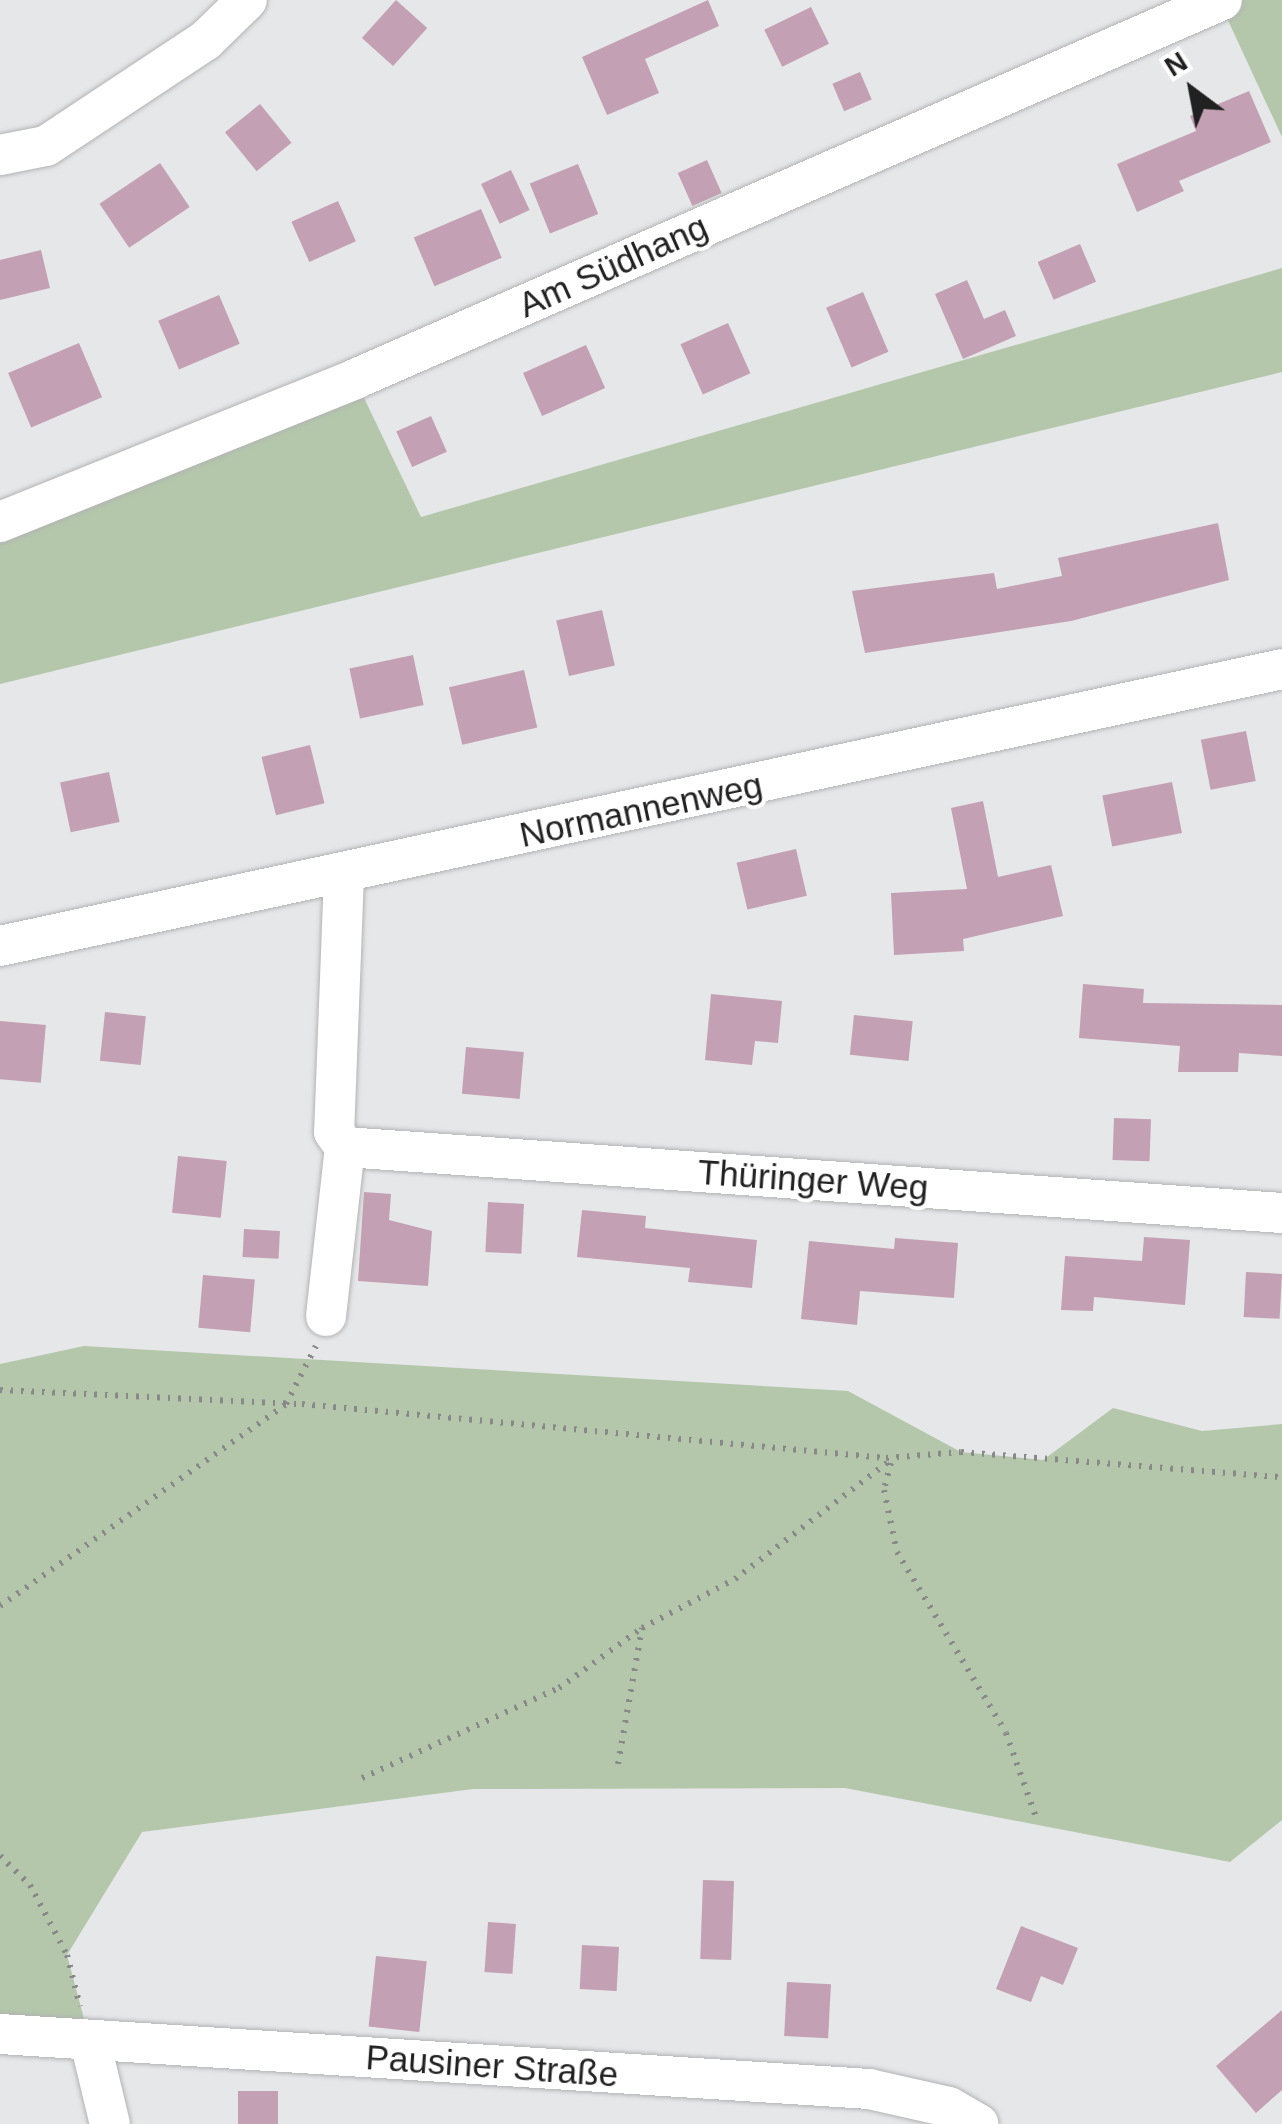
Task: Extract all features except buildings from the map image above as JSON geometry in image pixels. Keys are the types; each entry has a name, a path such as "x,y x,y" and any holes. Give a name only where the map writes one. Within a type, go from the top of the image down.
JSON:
{"street":[{"path":"0,156 46,146 206,40 247,0"},
{"name":"Am Südhang","path":"0,522 355,379 1222,0"},
{"name":"Normannenweg","path":"0,946 344,875 1282,669"},
{"path":"326,1316 345,1147 334,1132 344,875"},
{"name":"Thüringer Weg","path":"345,1147 1282,1213"},
{"name":"Pausiner Straße","path":"0,2034 869,2089 950,2107 978,2124"},
{"path":"90,2041 110,2124"}],"path":[{"path":"0,1606 286,1404 326,1316"},
{"path":"0,1390 286,1404 894,1458 961,1452 1282,1477"},
{"path":"362,1778 482,1730 642,1628 735,1578 894,1458"},
{"path":"894,1458 884,1490 897,1552 1006,1733 1037,1820"},
{"path":"618,1764 642,1628"},
{"path":"0,1856 30,1885 67,1955 90,2041"}],"green space":[{"path":"1282,0 1282,137 1219,1"},
{"path":"1282,268 1282,372 0,684 0,522 355,379 421,517"},
{"path":"84,1346 848,1391 961,1452 1043,1460 1113,1408 1202,1431 1282,1424 1282,1820 1230,1862 845,1788 473,1789 142,1832 67,1955 90,2041 0,2034 0,1364"}]}
